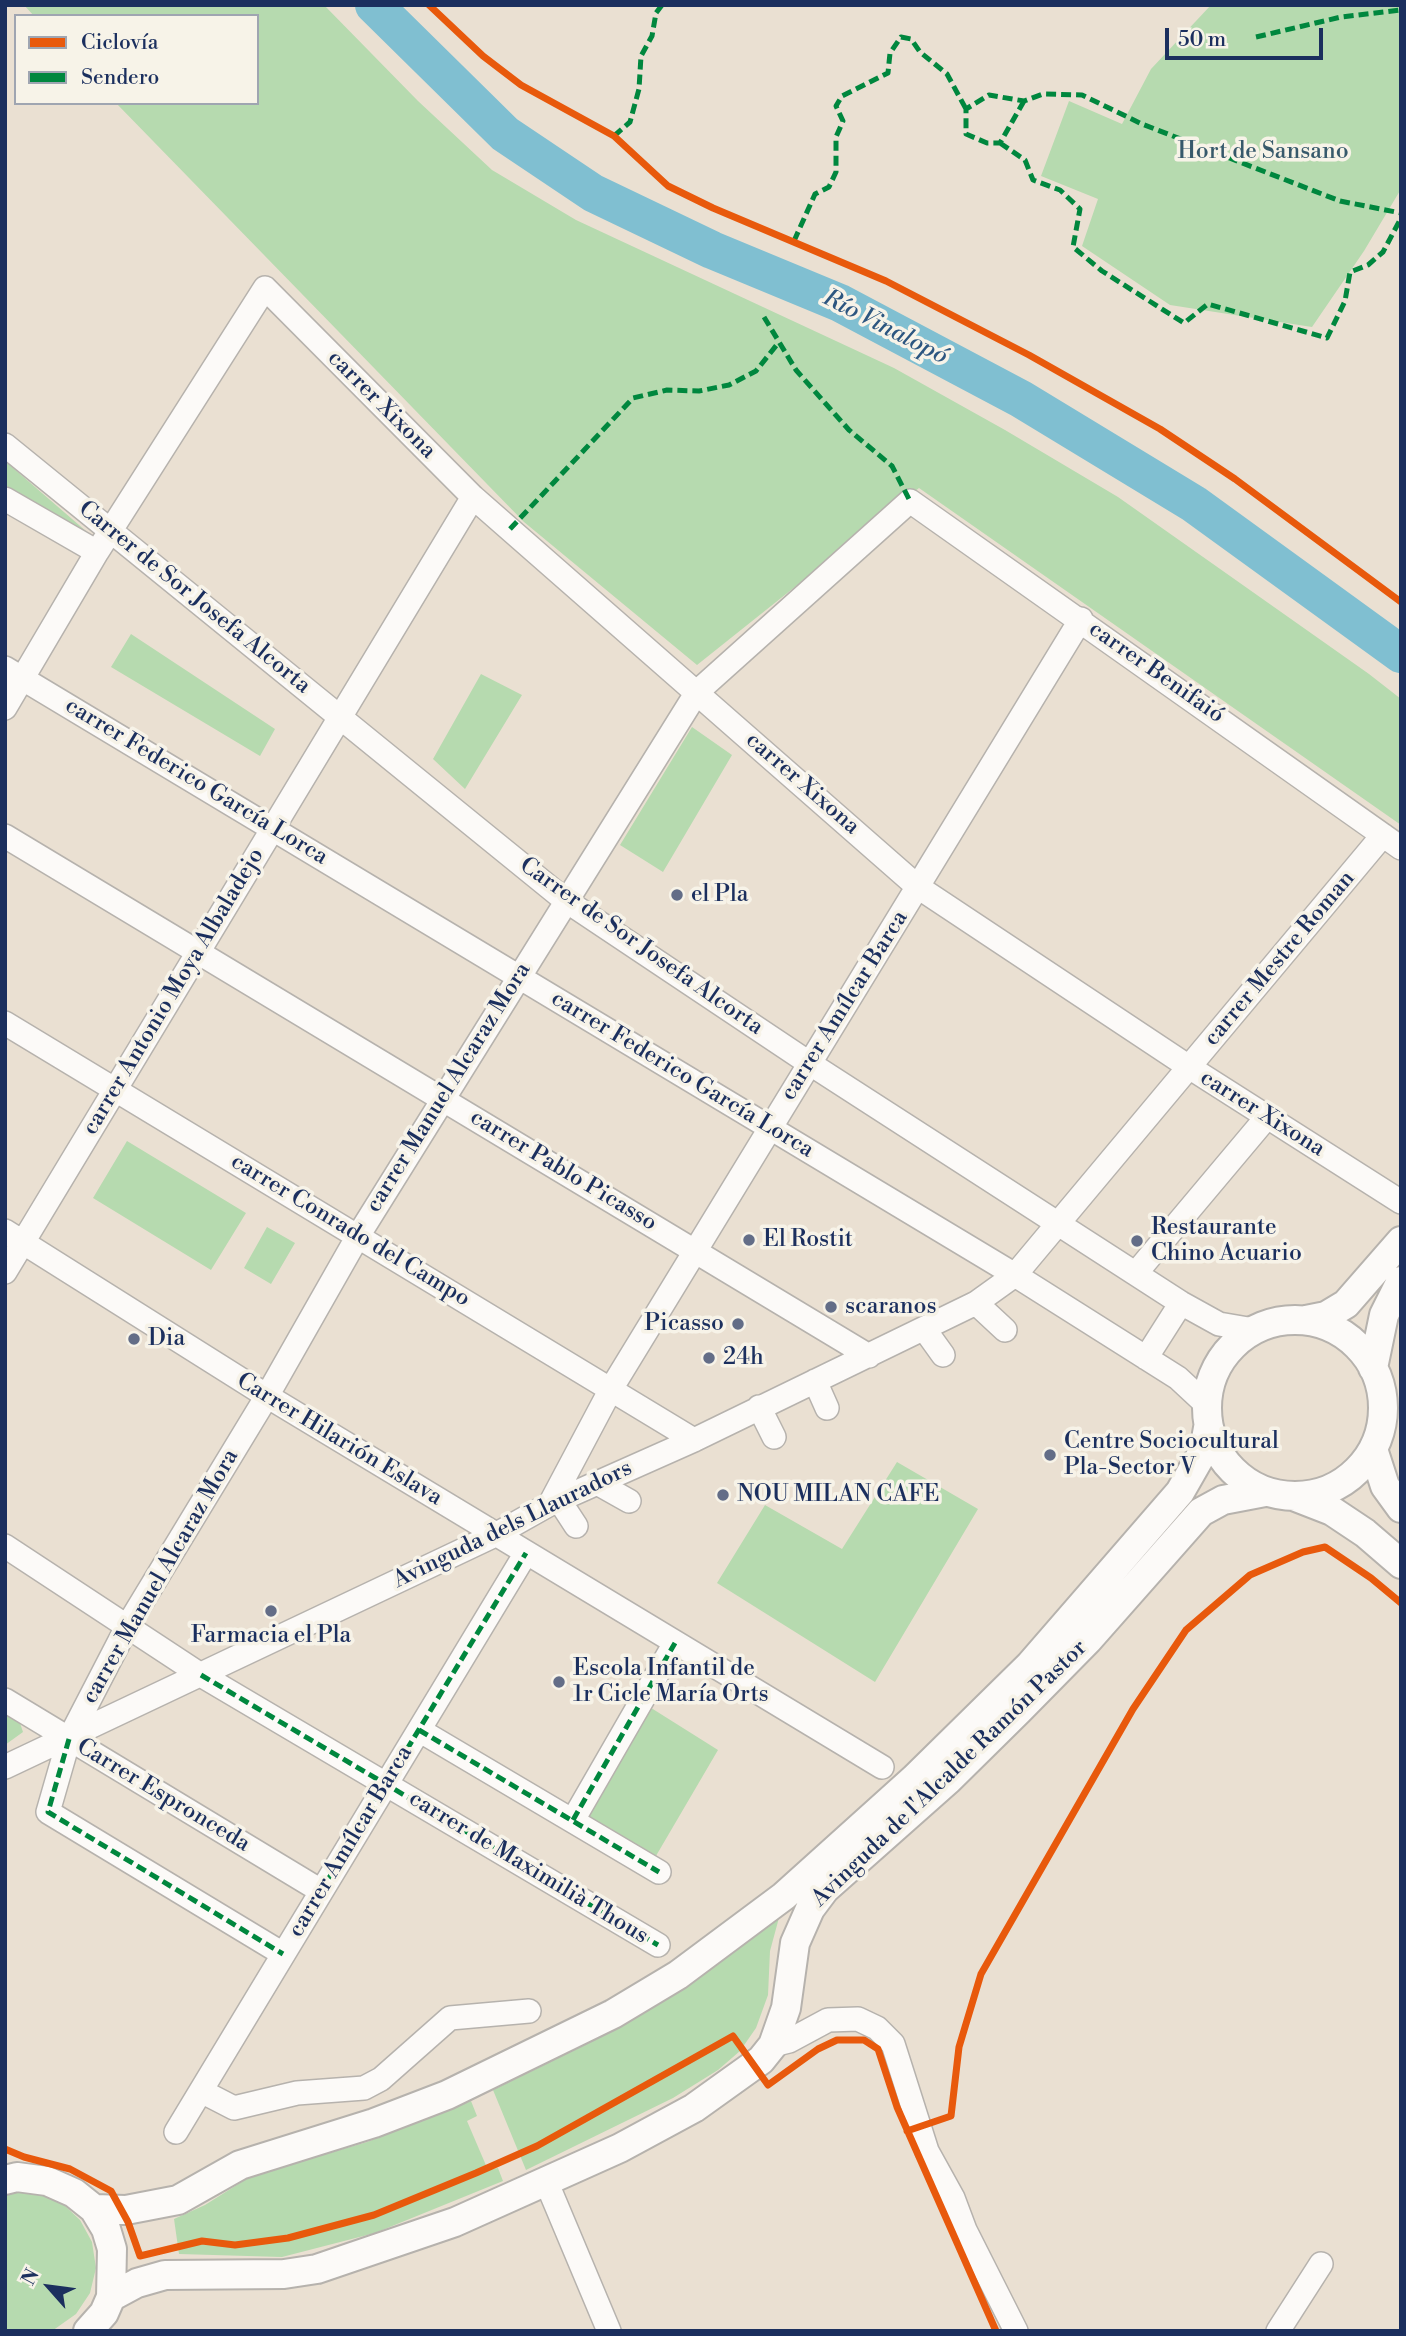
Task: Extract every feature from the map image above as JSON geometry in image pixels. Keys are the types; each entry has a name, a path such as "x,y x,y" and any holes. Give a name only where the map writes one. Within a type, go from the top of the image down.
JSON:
{"main road":[{"path":"1401,1241 1346,1304 1326,1317 1271,1323 1254,1330 1236,1343 1221,1359 1212,1379 1208,1416 1227,1465 1240,1478 1265,1492 1296,1497 1332,1511 1365,1533 1401,1564"},
{"path":"1373,1368 1384,1315 1401,1281"},
{"path":"1296,1497 1320,1493 1341,1484 1359,1469 1373,1449 1381,1430 1383,1408 1373,1368 1362,1350 1346,1336 1306,1320"},
{"name":"Avinguda de l'Alcalde Ramón Pastor","path":"94,2209 126,2210 178,2200 240,2165 374,2123 447,2095 613,2014 697,1961 784,1896 835,1851 915,1779 1030,1665 1180,1492 1204,1450 1208,1416"},
{"path":"1373,1449 1385,1486 1401,1508"},
{"name":"Avinguda de l'Alcalde Ramón Pastor","path":"111,2297 137,2283 165,2275 284,2274 317,2269 455,2222 620,2148 694,2108 761,2060 774,2045 786,2008 795,1943 810,1909 825,1889 948,1780 1036,1693 1088,1640 1201,1512 1223,1500 1265,1492"},
{"path":"9,2174 47,2180 74,2193 94,2209 112,2249 111,2297 90,2330"}],"street":[{"name":"carrer Xixona","path":"112,531 265,288 473,497 918,887 1189,1067 1401,1202"},
{"name":"Carrer de Sor Josefa Alcorta","path":"5,445 565,900 809,1063 1181,1303 1219,1324 1254,1330"},
{"name":"carrer Antonio Moya Albaladejo","path":"5,1272 14,1237 114,1089 473,497"},
{"path":"5,499 97,552"},
{"name":"carrer Manuel Alcaraz Mora","path":"283,1954 48,1812 69,1739 128,1625 267,1396 358,1236 697,692 910,501"},
{"name":"carrer Benifaió","path":"910,501 1081,619 1392,841"},
{"path":"5,708 14,673 112,531"},
{"name":"carrer Amílcar Barca","path":"555,1502 611,1389 1081,619"},
{"name":"carrer Federico García Lorca","path":"14,673 1015,1275 1194,1390 1208,1416"},
{"name":"carrer Pablo Picasso","path":"5,836 869,1356"},
{"name":"carrer Mestre Roman","path":"1015,1275 1189,1067 1392,841"},
{"name":"carrer Conrado del Campo","path":"5,1023 694,1440"},
{"path":"1136,1273 1267,1117"},
{"name":"Carrer Hilarión Eslava","path":"14,1237 267,1396 882,1767"},
{"name":"Avinguda dels Llauradors","path":"5,1767 495,1535 555,1502 694,1440 925,1330 976,1303 1015,1275"},
{"path":"976,1303 1006,1330"},
{"path":"1146,1358 1181,1303"},
{"path":"925,1330 943,1355"},
{"path":"815,1381 827,1408"},
{"path":"759,1407 774,1437"},
{"path":"597,1483 629,1501"},
{"path":"555,1502 576,1526"},
{"name":"carrer de Maximilià Thous","path":"5,1546 201,1675 658,1945"},
{"name":"carrer Amílcar Barca","path":"176,2132 526,1553"},
{"path":"573,1820 675,1643"},
{"name":"Carrer Espronceda","path":"5,1700 321,1891"},
{"path":"419,1730 659,1872"},
{"path":"201,2091 234,2108 297,2094 364,2088 381,2079 450,2018 529,2011"},
{"path":"774,2045 789,2041 828,2020 858,2020 877,2028 893,2044 927,2151 953,2197 965,2230 1017,2331"},
{"path":"546,2181 609,2331"},
{"path":"1278,2331 1321,2264"}],"green space":[{"path":"24,5 324,5 418,101 492,170 576,220 894,368 1005,430 1118,497 1369,674 1401,699 1401,825 919,488 697,665 524,522 118,105 259,105 259,14 32,14"},
{"name":"Hort de Sansano","path":"1211,5 1401,5 1401,189 1364,251 1312,327 1170,305 1082,246 1098,199 1041,176 1069,101 1122,124 1151,69"},
{"path":"5,461 94,538 5,485"},
{"path":"131,634 275,729 260,756 111,667"},
{"path":"481,674 522,695 465,789 433,759"},
{"path":"692,727 732,755 663,872 620,845"},
{"path":"127,1141 246,1213 211,1270 93,1198"},
{"path":"267,1227 295,1243 271,1284 244,1268"},
{"path":"897,1462 978,1509 875,1682 717,1583 765,1505 842,1549"},
{"path":"648,1706 718,1750 653,1861 581,1818"},
{"path":"5,1707 19,1720 23,1732 5,1745"},
{"path":"780,1914 770,1951 768,1995 756,2028 740,2051 718,2070 673,2098 526,2170 493,2090 601,2037 704,1974"},
{"path":"471,2101 477,2116 467,2121 488,2170 498,2168 503,2181 375,2233 282,2257 179,2254 174,2219 205,2205 251,2176 367,2142"},
{"path":"5,2194 41,2194 62,2203 80,2220 92,2242 96,2268 90,2293 76,2314 52,2331 5,2331"}],"waterway":[{"name":"Río Vinalopó","path":"374,5 505,134 593,193 712,250 840,303 1021,399 1194,504 1401,654"}],"marked path":[{"path":"614,136 630,122 639,89 641,56 652,36 656,13 662,5"},
{"path":"1256,37 1341,17 1401,10"},
{"path":"794,241 815,194 829,187 836,172 836,137 843,121 836,106 842,96 888,73 890,53 901,37 911,39 920,52 947,74 966,109"},
{"path":"1024,101 1000,143 987,143 966,134 966,109 989,95 1024,101 1043,94 1082,95 1142,124 1340,201 1401,213"},
{"path":"1000,143 1025,160 1033,180 1060,190 1080,209 1073,247 1102,271 1184,323 1208,304 1327,338 1345,301 1350,272 1368,265 1383,252 1401,218"},
{"path":"764,317 796,370 849,430 892,466 910,501"},
{"path":"510,529 633,398 667,390 699,391 729,385 756,371 779,342"},
{"path":"321,1891 526,1553"},
{"path":"573,1820 675,1643"},
{"path":"201,1675 658,1945"},
{"path":"419,1730 659,1872"},
{"path":"69,1739 48,1812 283,1954"}],"cycle path":[{"path":"429,5 483,56 521,85 614,136 668,186 713,208 886,281 1029,355 1160,429 1235,479 1401,602"},
{"path":"907,2131 951,2116 959,2047 981,1974 1133,1709 1186,1630 1250,1575 1303,1552 1325,1547 1371,1578 1401,1603"},
{"path":"5,2149 70,2169 111,2191 128,2222 140,2256 202,2241 235,2245 288,2238 374,2215 476,2173 537,2146 733,2036 768,2085 818,2049 837,2040 864,2040 878,2049 897,2107 996,2331"}],"place":[{"name":"el Pla","path":"677,895"},
{"name":"El Rostit","path":"749,1240"},
{"name":"Restaurante Chino Acuario","path":"1137,1241"},
{"name":"scaranos","path":"831,1307"},
{"name":"Picasso","path":"738,1324"},
{"name":"Dia","path":"134,1339"},
{"name":"24h","path":"709,1358"},
{"name":"Centre Sociocultural Pla-Sector V","path":"1050,1455"},
{"name":"NOU MILAN CAFE","path":"723,1495"},
{"name":"Farmacia el Pla","path":"271,1611"},
{"name":"Escola Infantil de 1r Cicle María Orts","path":"559,1682"}]}
